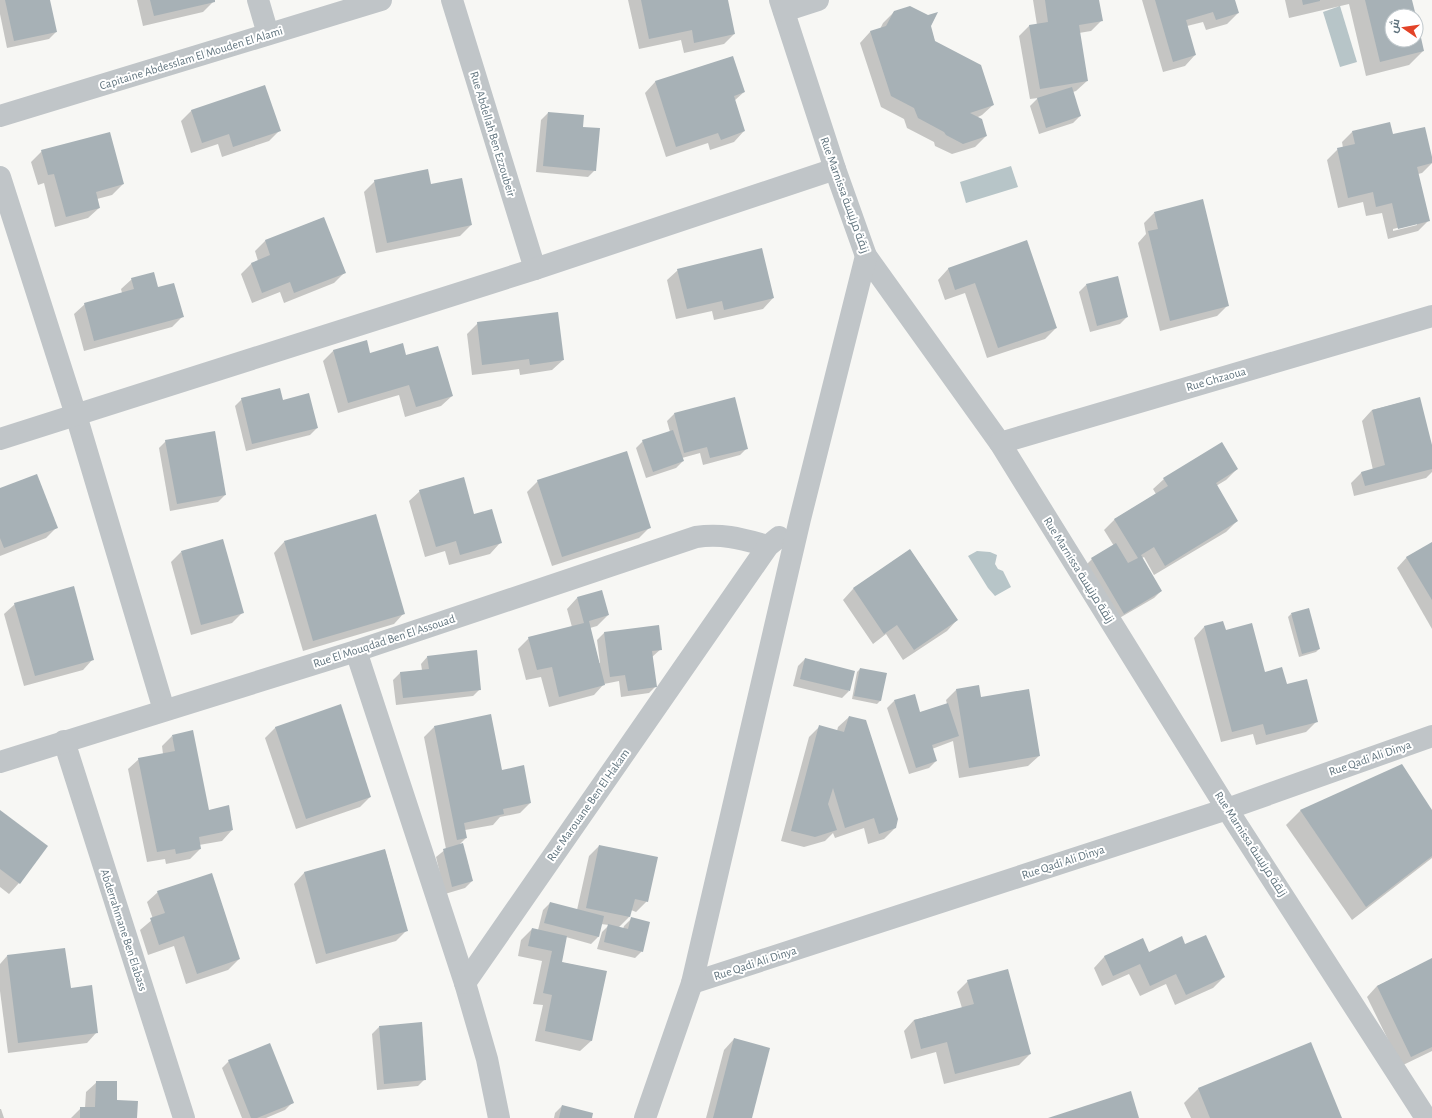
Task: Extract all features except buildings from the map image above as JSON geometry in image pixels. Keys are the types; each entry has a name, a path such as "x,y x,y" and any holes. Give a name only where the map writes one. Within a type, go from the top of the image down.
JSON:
{"street":[{"path":"258,0 268,34"},
{"name":"Capitaine Abdesslam El Mouden El Alami","path":"0,116 381,0"},
{"name":"Rue Abdellah Ben Ezzoubeir","path":"452,0 535,269"},
{"path":"782,5 818,0"},
{"name":"Rue Marnissa زنقة مرنيسة","path":"782,5 835,169 866,256 1000,443 1227,808 1426,1118"},
{"path":"0,439 535,269 835,169"},
{"path":"0,177 76,415 164,710"},
{"path":"645,1118 692,983 800,519 866,256"},
{"name":"Rue Ghzaoua","path":"1000,443 1432,316"},
{"name":"Rue Marouane Ben El Hakam","path":"465,982 768,546 800,519"},
{"name":"Rue El Mouqdad Ben El Assouad","path":"0,762 356,651 696,537 714,534 731,536 768,546"},
{"path":"356,651 465,982 487,1059 499,1118"},
{"name":"Rue Qadi Ali Dinya","path":"692,983 1227,808 1432,736"},
{"name":"Abderrahmane Ben Elabass","path":"64,741 184,1118"}],"shaded area":[{"path":"1340,6 1357,62 1340,67 1323,12"},
{"path":"1011,166 1018,187 966,203 960,182"},
{"path":"977,551 990,552 997,555 995,564 998,569 1003,571 1011,587 995,596 988,588 968,556"}]}
